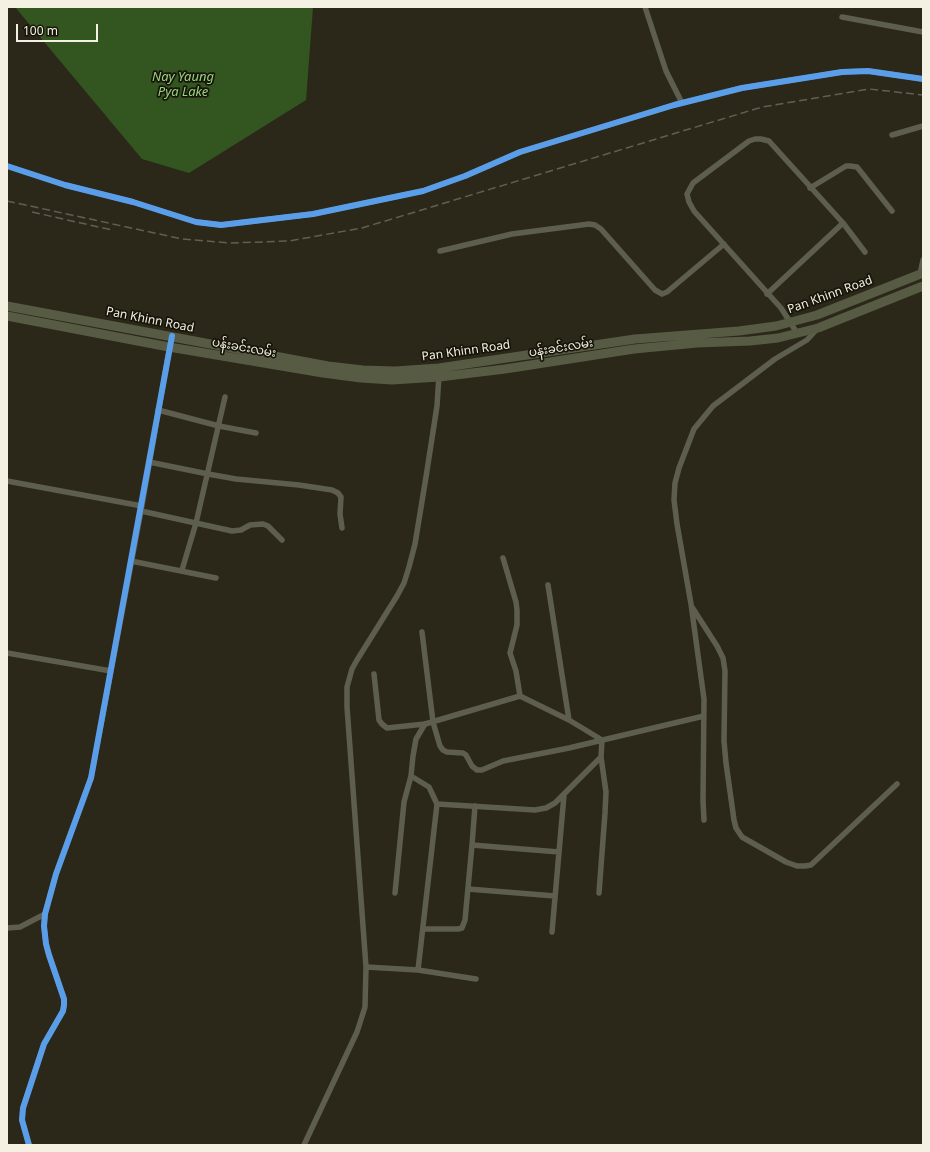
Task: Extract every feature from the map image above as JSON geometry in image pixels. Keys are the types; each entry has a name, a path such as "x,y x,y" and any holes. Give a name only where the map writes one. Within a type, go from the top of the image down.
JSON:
{"main road":[{"name":"Pan Khinn Road","path":"7,306 328,366 363,370 439,373 635,339 739,331 791,323 817,315 922,273"},
{"name":"ပန်းခင်းလမ်း","path":"7,316 170,347 361,378 392,380 439,373 505,369 634,349 778,338 818,328 923,286"}],"street":[{"path":"645,7 666,71 682,103"},
{"path":"842,17 923,32"},
{"path":"7,166 65,185 133,202 196,222 221,225 313,214 423,191 464,176 516,153 682,103 742,88 842,72 868,71 923,79"},
{"path":"892,135 923,126"},
{"path":"797,333 781,308 694,211 688,202 687,194 692,183 748,141 755,138 769,141 843,223 865,252"},
{"path":"810,188 846,166 850,166 857,168 892,211"},
{"path":"767,294 843,223"},
{"path":"440,251 512,234 589,224 595,225 601,229 655,290 662,294 667,292 724,244"},
{"path":"922,273 923,260"},
{"path":"704,820 704,699 691,604 676,524 674,500 675,483 679,468 694,429 713,406 775,359 807,340 818,328"},
{"path":"29,1145 22,1120 24,1108 44,1044 63,1011 64,1005 64,998 48,955 44,926 45,914 50,893 67,842 88,788 112,671 172,336"},
{"path":"304,1145 362,1020 366,1001 366,967 347,707 347,687 352,669 397,596 410,567 437,406 439,373"},
{"path":"182,570 196,523 225,397"},
{"path":"158,410 218,426 256,433"},
{"path":"149,462 208,474 332,490 338,493 341,497 340,514 342,528"},
{"path":"7,481 141,509 232,531 241,530 250,525 263,524 268,526 282,540"},
{"path":"502,558 516,602 517,625 510,653 516,671 520,696"},
{"path":"132,561 216,578"},
{"path":"548,585 569,720"},
{"path":"691,604 723,658 726,688 724,741 726,762 734,820 736,828 742,837 786,862 797,866 811,865 896,784"},
{"path":"422,632 433,722 440,746 447,752 463,753 466,755 474,769 482,770 503,761 704,716"},
{"path":"7,653 112,671"},
{"path":"374,674 380,720 387,728 425,724 520,696 569,720 602,740"},
{"path":"395,892 404,802 411,776 416,739 425,724"},
{"path":"599,893 606,799 601,757 602,740"},
{"path":"437,804 535,810 546,808 555,803 564,795 601,757"},
{"path":"411,776 429,787 437,804 418,970"},
{"path":"552,932 564,795"},
{"path":"423,928 450,930 462,928 465,920 475,806"},
{"path":"472,845 559,852"},
{"path":"468,888 555,896"},
{"path":"7,928 20,927 45,914"},
{"path":"29,923 44,926"},
{"path":"366,967 418,970 476,979"}],"water":[{"name":"Nay Yaung Pya Lake","path":"15,7 313,7 306,100 189,173 142,159"}],"railway":[{"path":"7,201 182,239 230,243 289,241 362,228 762,107 869,89 923,95"},
{"path":"32,212 112,230"}],"cycle path":[{"path":"7,166 65,185 133,202 196,222 221,225 313,214 423,191 465,176 520,152 674,105 742,88 842,72 868,71 923,79"},
{"path":"29,1145 22,1120 23,1108 44,1044 63,1011 64,1005 64,999 46,944 44,926 45,914 56,874 91,778 172,336"}]}
